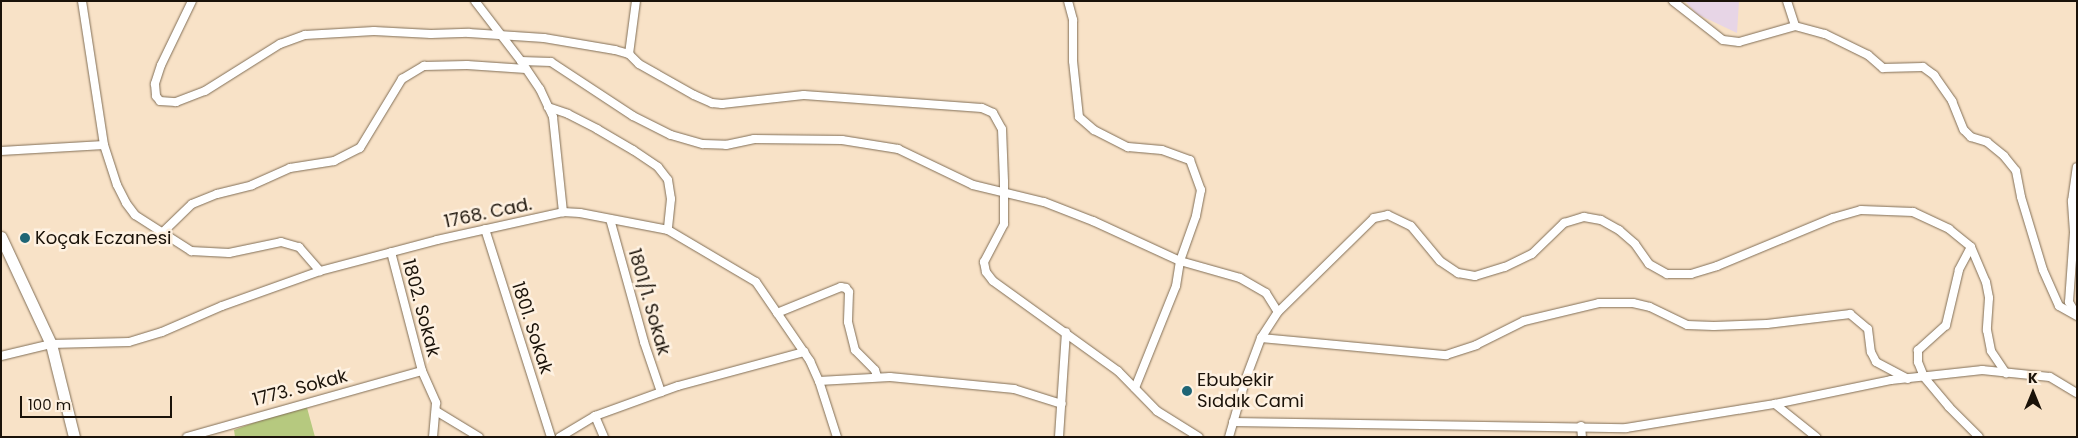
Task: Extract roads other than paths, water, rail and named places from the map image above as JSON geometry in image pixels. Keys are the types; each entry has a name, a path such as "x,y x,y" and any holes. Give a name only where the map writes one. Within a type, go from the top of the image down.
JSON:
{"street":[{"path":"82,1 104,145 117,185 126,203 135,214 191,252 230,253 281,242 299,246 320,271"},
{"path":"192,1 164,57 155,84 156,96 160,101 176,102 205,90 280,44 305,35 374,31 431,34 468,33 564,41 628,54 639,64 712,103 735,104 804,96 982,108 993,113 1002,129 1004,191 1004,224 984,262 986,272 993,282 1066,332 1118,371 1157,411 1199,437"},
{"path":"475,1 521,61 553,117 563,212"},
{"path":"628,54 636,1"},
{"path":"1068,1 1073,20 1073,61 1080,117 1094,130 1128,146 1162,150 1190,160 1201,190 1196,216 1180,261 1176,286 1135,388"},
{"path":"1673,1 1723,40 1739,42 1796,26 1825,34 1868,55 1883,68 1923,67 1934,75 1952,101 1964,130 1971,137 1987,142 2004,156 2016,171 2021,197 2043,270 2059,306 2077,316"},
{"path":"1787,1 1796,26"},
{"path":"521,61 551,62 633,116 671,135 703,144 726,145 754,139 842,140 898,149 974,185 1044,202 1088,219 1180,261 1240,278 1266,293 1278,312"},
{"path":"163,232 192,204 217,194 252,185 290,168 334,161 360,148 402,79 424,66 467,65 526,69"},
{"path":"548,107 568,114 597,129 658,167 668,180 671,199 668,230"},
{"path":"1,151 104,145"},
{"path":"2077,167 2072,201 2074,232 2069,302 2077,316"},
{"path":"1229,437 1261,338 1278,312 1308,280 1374,218 1388,215 1411,226 1440,261 1458,273 1475,276 1505,267 1532,254 1564,223 1584,217 1601,220 1619,230 1634,244 1649,264 1667,274 1691,274 1717,266 1833,218 1861,210 1913,212 1949,229 1971,247 1986,282 1989,298 1987,330 1991,352 2006,373"},
{"name":"1768. Cad.","path":"1,356 51,344 129,342 162,332 222,306 320,271 485,229 563,212 580,213 668,230 756,282 804,352 820,381 837,437"},
{"name":"1801/1. Sokak","path":"610,219 644,342 661,392"},
{"name":"1801. Sokak","path":"485,229 551,437"},
{"path":"1,237 5,256 51,344 74,437"},
{"path":"1971,247 1959,270 1946,326 1918,350 1918,362 1924,377 1949,407 1979,437"},
{"name":"1802. Sokak","path":"391,252 422,371 436,402 436,411"},
{"path":"777,313 841,287 846,288 848,292 848,322 855,350 875,370 877,376"},
{"path":"1261,338 1446,355 1476,345 1524,321 1599,303 1633,303 1650,307 1687,325 1767,324 1850,314 1868,329 1871,352 1876,362 1908,379"},
{"path":"1059,437 1066,332"},
{"path":"560,437 595,416 661,392 804,352"},
{"path":"1233,422 1626,428 1775,404 1908,379 1982,370 2050,377 2077,393"},
{"name":"1773. Sokak","path":"187,436 422,371"},
{"path":"820,381 877,376 1014,389 1062,404"},
{"path":"1775,404 1816,437"},
{"path":"433,437 436,411 479,437"},
{"path":"595,416 604,437"},
{"path":"1581,426 1582,437"}],"place":[{"name":"Koçak Eczanesi","path":"25,238"},
{"name":"Ebubekir Sıddık Cami","path":"1187,391"}]}
